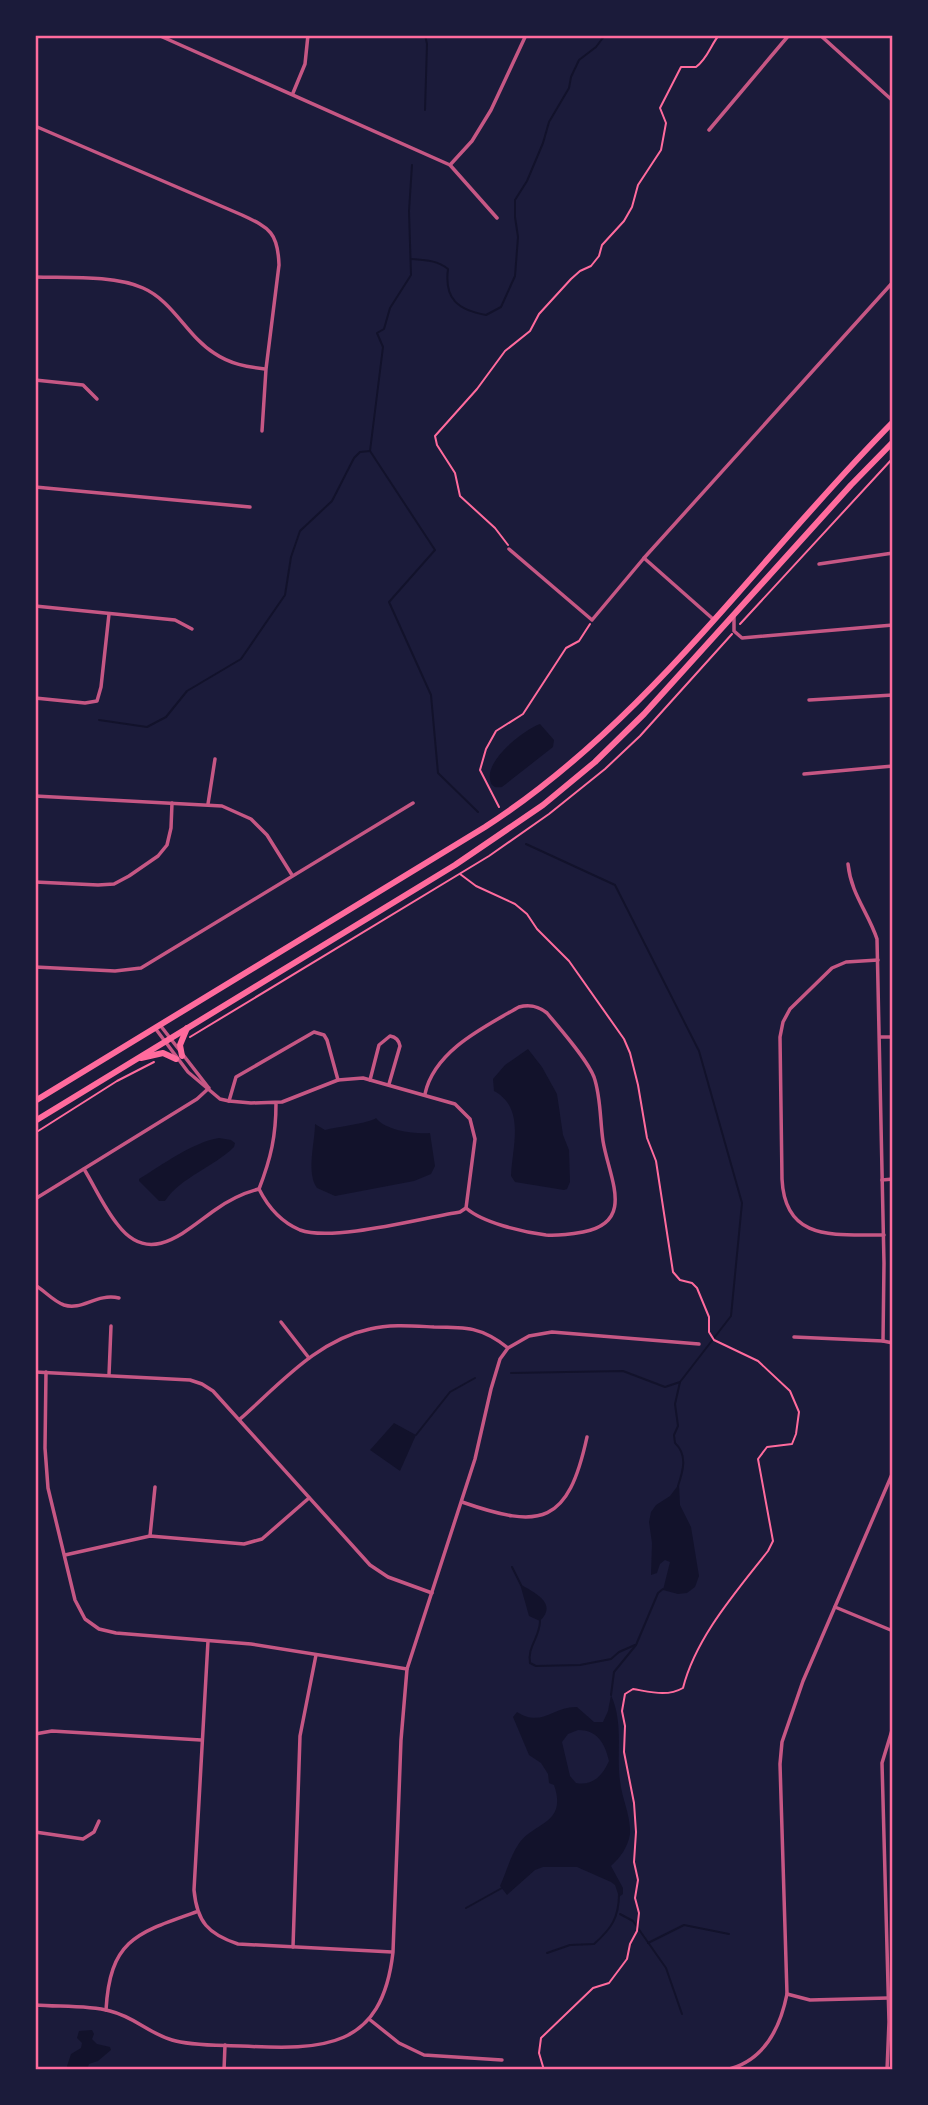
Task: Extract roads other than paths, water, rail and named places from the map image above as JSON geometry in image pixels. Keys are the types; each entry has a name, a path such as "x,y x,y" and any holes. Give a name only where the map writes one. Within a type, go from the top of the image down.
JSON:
{"highway":[{"path":"35,1101 528,798 608,731 893,422"},
{"path":"35,1121 466,857 543,805 620,738 893,442"},
{"path":"133,1060 163,1053 179,1057 180,1045 187,1027"}],"street":[{"path":"159,35 450,165 497,218"},
{"path":"292,94 304,64 308,35"},
{"path":"450,165 472,141 491,110 526,35"},
{"path":"709,130 789,35"},
{"path":"820,35 893,101"},
{"path":"35,126 262,224 274,234 279,250 279,265 266,369 262,431"},
{"path":"35,276 125,282 143,288 157,297 212,352 231,362 266,369"},
{"path":"509,549 592,620 644,558 893,282"},
{"path":"35,380 83,384 97,399"},
{"path":"35,487 250,507"},
{"path":"819,564 893,552"},
{"path":"644,558 713,620"},
{"path":"35,606 176,620 192,629"},
{"path":"35,698 85,703 97,701 109,614"},
{"path":"734,614 734,631 742,638 893,625"},
{"path":"808,700 893,695"},
{"path":"208,804 215,759"},
{"path":"804,774 893,766"},
{"path":"35,796 222,806 251,819 267,835 292,876"},
{"path":"35,881 98,885 114,884 128,877 158,856 167,845 172,803"},
{"path":"35,967 115,971 141,968 413,803"},
{"path":"848,864 850,884 877,939 884,1235 883,1341"},
{"path":"878,960 846,962 832,968 790,1009 783,1022 780,1037 782,1179 787,1205 794,1218 807,1228 822,1234 884,1235"},
{"path":"425,1094 433,1072 464,1041 482,1028 526,1005 541,1008 547,1013 594,1076 616,1207 610,1221 594,1230 551,1236 481,1218 466,1208"},
{"path":"157,1026 193,1077 209,1088"},
{"path":"229,1101 236,1077 314,1031 324,1035 327,1040 338,1080"},
{"path":"370,1080 379,1045 390,1036 398,1040 400,1046 389,1084"},
{"path":"880,1037 893,1037"},
{"path":"179,1057 197,1072 220,1099 229,1101 276,1103 338,1080 370,1080 455,1104 464,1111 473,1128 475,1139 466,1208 460,1212 338,1233 309,1232 284,1221 264,1199 259,1189 275,1141 276,1103"},
{"path":"193,1077 197,1072"},
{"path":"35,1199 197,1099 209,1088"},
{"path":"84,1169 125,1233 143,1242 156,1244 180,1237 231,1199 259,1189"},
{"path":"882,1180 893,1179"},
{"path":"35,1285 62,1304 71,1306 106,1295 119,1297"},
{"path":"281,1322 309,1357"},
{"path":"109,1375 111,1326"},
{"path":"240,1419 309,1357 340,1339 369,1329 393,1326 474,1329 492,1335 508,1348"},
{"path":"35,2005 106,2010 131,2017 152,2032 174,2041 225,2045 305,2047 331,2044 369,2020 382,1999 391,1976 401,1740 407,1669 475,1459 495,1373 508,1348 528,1336 552,1332 699,1344"},
{"path":"794,1336 893,1343"},
{"path":"35,1372 191,1380 202,1384 213,1391 240,1419 370,1564 388,1577 432,1593"},
{"path":"46,1372 45,1467 48,1488 75,1600 85,1619 99,1629 116,1633 251,1644 407,1669"},
{"path":"462,1502 518,1518 537,1516 553,1510 564,1500 574,1481 587,1437"},
{"path":"725,2070 734,2068 765,2047 779,2025 787,1994 780,1764 782,1742 803,1681 893,1472"},
{"path":"150,1536 155,1487"},
{"path":"65,1555 150,1536 244,1544 262,1539 309,1497"},
{"path":"835,1607 893,1631"},
{"path":"208,1640 194,1890 196,1912 206,1927 221,1938 238,1944 393,1952"},
{"path":"293,1947 300,1736 316,1655"},
{"path":"887,2070 890,2044 881,1763 893,1727"},
{"path":"35,1734 52,1731 201,1740"},
{"path":"35,1832 83,1839 94,1832 99,1821"},
{"path":"106,2010 107,1985 122,1949 137,1935 196,1912"},
{"path":"887,1952 893,1953"},
{"path":"787,1994 810,2000 888,1998"},
{"path":"369,2020 399,2043 424,2054 502,2060"},
{"path":"224,2070 225,2045"}],"waterway":[{"path":"425,35 425,110"},
{"path":"411,259 435,262 448,269 448,288 451,295 468,310 486,315 501,307 515,276 518,237 515,200 527,181 549,122 569,88 579,60 596,47 605,35"},
{"path":"412,165 409,211 411,275 390,308 384,329 377,333 383,347 370,451 435,550 389,602 431,695 438,773 478,812"},
{"path":"99,720 147,727 166,717 187,691 241,659 285,595 291,557 300,531 332,501 354,458 360,452 370,451"},
{"path":"526,844 615,885 699,1051 742,1203 731,1316 680,1382 675,1404 678,1426 674,1435 675,1443 683,1458 678,1486"},
{"path":"511,1373 623,1371 665,1387 680,1382"},
{"path":"416,1435 450,1392 475,1378"},
{"path":"512,1567 521,1585"},
{"path":"611,1695 614,1672 636,1645 658,1593 663,1589"},
{"path":"540,1621 530,1657 530,1663 536,1666 580,1665 611,1659 635,1645"},
{"path":"466,1908 502,1888"},
{"path":"547,1953 570,1945 594,1944 613,1922 619,1894"},
{"path":"620,1914 633,1921 666,1968 682,2014"},
{"path":"648,1943 684,1925 729,1934"}]}
